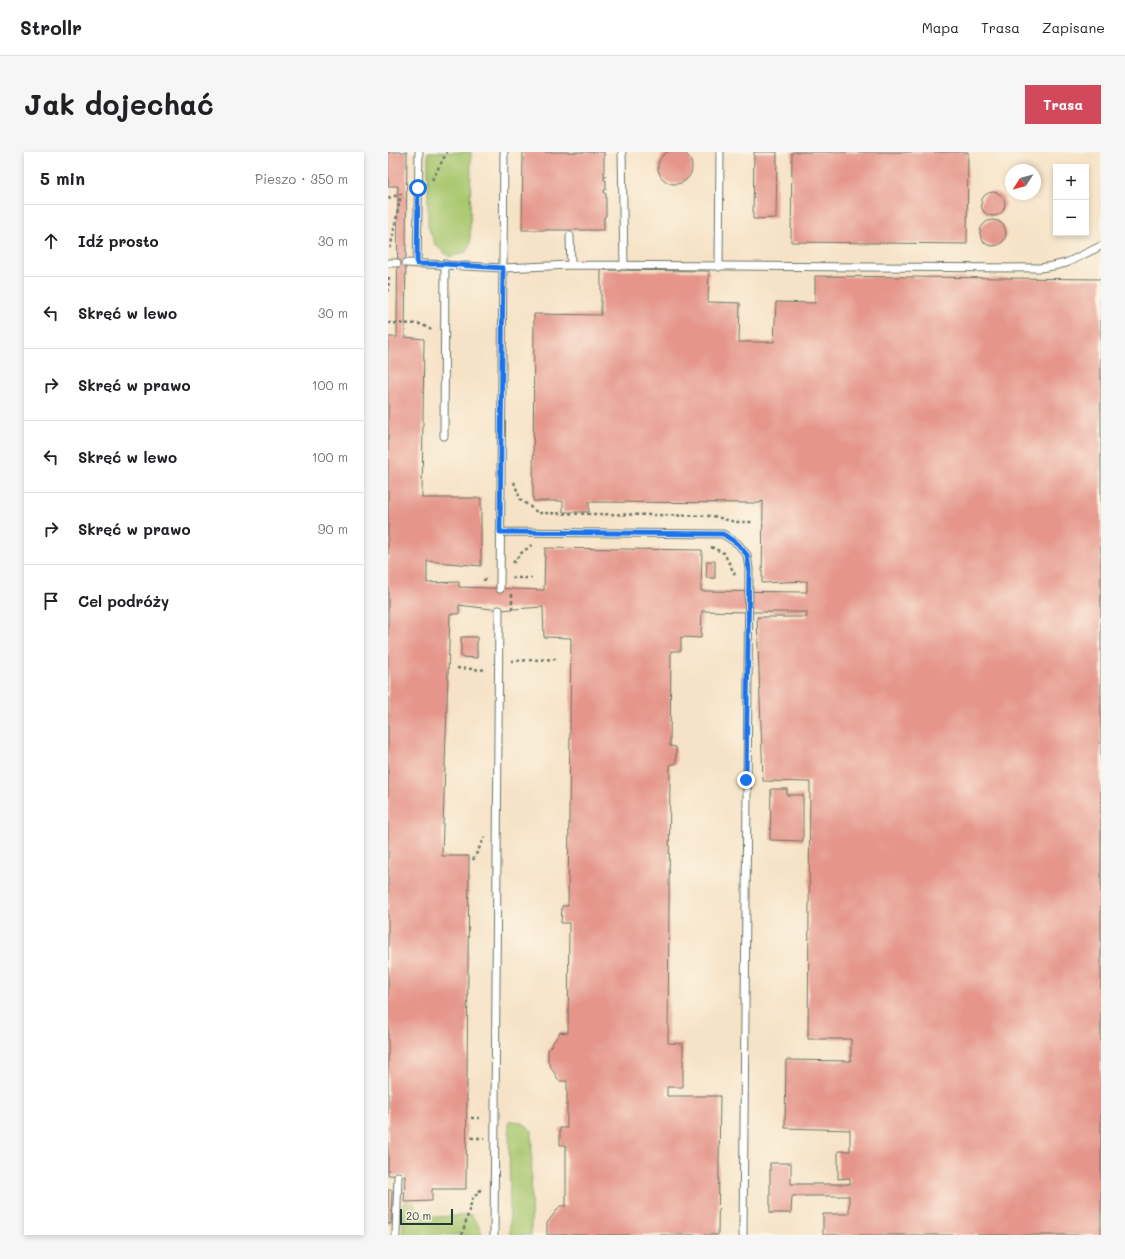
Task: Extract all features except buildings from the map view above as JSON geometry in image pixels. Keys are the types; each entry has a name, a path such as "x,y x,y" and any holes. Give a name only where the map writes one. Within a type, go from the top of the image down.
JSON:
{"lane":[{"path":"417,264 419,152"},
{"path":"500,589 504,152"},
{"path":"622,152 624,266"},
{"path":"719,267 720,152"},
{"path":"570,236 571,265"},
{"path":"406,263 503,268 571,265 1040,268 1066,263 1101,246"},
{"path":"388,264 397,263"},
{"path":"444,436 445,264"},
{"path":"500,532 723,534 738,544 747,555 749,569 743,1235"},
{"path":"494,1235 499,610"},
{"path":"396,1235 398,1176"}],"path":[{"path":"429,184 447,152"},
{"path":"388,198 401,194 390,250"},
{"path":"388,292 389,276"},
{"path":"388,324 421,324 435,333"},
{"path":"538,513 713,516 735,522 753,522"},
{"path":"513,563 520,554 533,544"},
{"path":"714,548 724,553 735,573"},
{"path":"512,578 532,578"},
{"path":"511,660 558,659"},
{"path":"457,668 499,670"},
{"path":"472,1118 483,1118"},
{"path":"471,1138 482,1138"},
{"path":"462,1235 473,1197 479,1193 482,1184"}],"green space":[{"path":"428,152 471,152 470,244 466,252 450,257 435,245 428,226"},
{"path":"509,1121 522,1123 532,1131 531,1235 510,1235"},
{"path":"403,1203 415,1203 418,1218 471,1215 479,1226 482,1235 403,1235"}],"route":[{"path":"418,188 417,264 445,264 503,268 500,532 723,534 738,544 747,555 749,569 746,780"}]}
